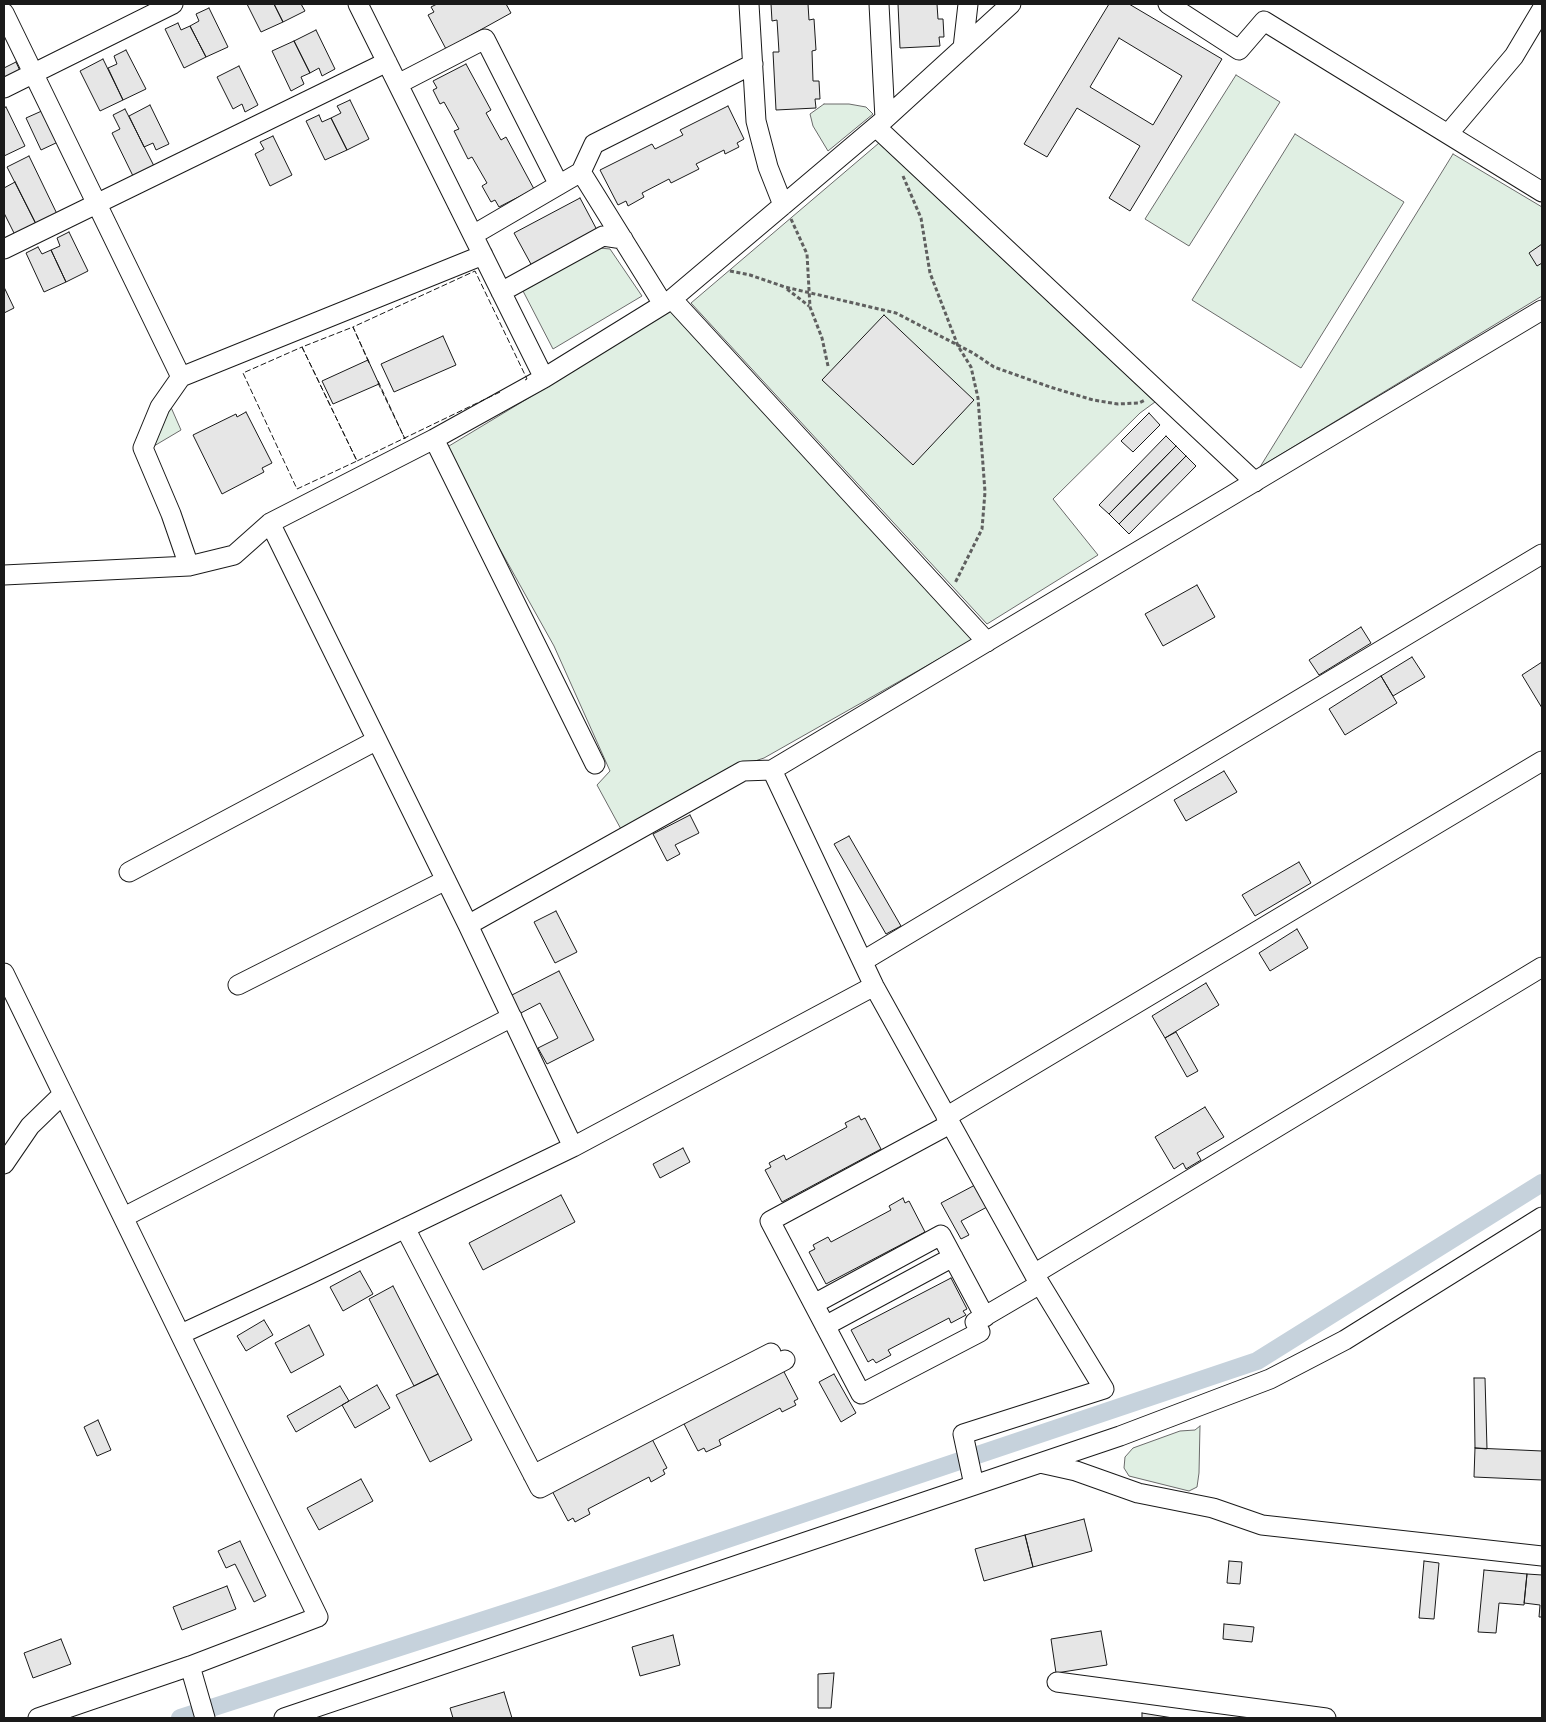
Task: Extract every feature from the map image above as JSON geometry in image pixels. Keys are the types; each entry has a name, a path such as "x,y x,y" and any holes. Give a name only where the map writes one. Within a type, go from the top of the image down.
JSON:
{"street":[{"path":"4,88 173,4"},
{"path":"358,4 544,378"},
{"path":"749,4 756,121 768,166 783,205"},
{"path":"879,4 881,123 899,148 1255,482"},
{"path":"963,48 968,4"},
{"path":"4,575 189,566 234,555 270,523 434,439 544,378 667,301 881,123 1012,4"},
{"path":"1168,4 1239,50 1264,21 1542,192"},
{"path":"1448,134 1514,56 1542,9"},
{"path":"4,13 181,377"},
{"path":"398,84 485,39 559,185"},
{"path":"4,249 387,62"},
{"path":"473,235 581,172 594,144 753,64"},
{"path":"581,172 623,239 667,301 987,642"},
{"path":"501,292 604,236 623,239"},
{"path":"189,566 171,514 143,448 160,407 181,377 482,254"},
{"path":"468,925 743,771 772,770 1542,310"},
{"path":"434,439 595,764"},
{"path":"270,523 468,925 573,1147"},
{"path":"863,961 1542,554"},
{"path":"128,872 377,740"},
{"path":"1542,761 948,1120 770,1220 861,1394 980,1332 975,1322 1037,1279 1542,967"},
{"path":"772,770 874,986 1037,1279 1104,1389 963,1434 974,1485"},
{"path":"238,985 446,880"},
{"path":"4,974 318,1617 190,1666 38,1718"},
{"path":"181,1334 573,1147 874,986"},
{"path":"124,1217 512,1017"},
{"path":"4,1164 30,1126 63,1094"},
{"path":"284,1718 1120,1436 1270,1379 1345,1340 1542,1217"},
{"path":"405,1228 540,1488 778,1357"},
{"path":"814,1304 941,1235 984,1317"},
{"path":"825,1326 953,1257"},
{"path":"1040,1463 1076,1472 1138,1493 1213,1508 1262,1525 1542,1556"},
{"path":"190,1666 205,1718"},
{"path":"1057,1682 1195,1709 1326,1718"}],"path":[{"path":"899,148 902,174 921,218 930,273 958,346 971,367 978,398 985,492 982,529 955,582 951,603"},
{"path":"783,205 807,254 810,307 822,338 828,366"},
{"path":"710,267 750,275 785,287 896,312 994,367 1093,400 1118,404 1139,403 1159,392"},
{"path":"785,287 810,307"}],"green space":[{"path":"1236,75 1280,102 1189,246 1145,219"},
{"path":"824,104 849,104 866,107 873,114 828,151 813,126 810,114"},
{"path":"1295,134 1404,202 1301,368 1192,300"},
{"path":"879,143 1155,402 1140,413 1053,499 1098,555 987,624 691,303"},
{"path":"1453,154 1542,207 1542,296 1260,467"},
{"path":"600,248 610,249 642,296 553,349 523,291"},
{"path":"669,309 974,639 764,758 737,767 622,831 597,785 610,771 554,646 444,449 555,382"},
{"path":"170,405 181,430 154,446"},
{"path":"1200,1426 1197,1487 1189,1491 1129,1476 1124,1468 1125,1457 1133,1448 1180,1431 1195,1430"}],"building":[{"path":"247,4 274,4 283,22 261,32"},
{"path":"274,4 301,4 305,11 283,22"},
{"path":"437,4 506,4 511,13 446,49 428,15 434,12 431,7"},
{"path":"771,4 808,4 809,20 814,19 816,50 812,51 813,81 819,81 820,99 815,99 816,108 776,110 773,52 779,52 777,20 772,21"},
{"path":"898,4 937,4 938,19 943,19 944,37 939,37 940,46 900,48"},
{"path":"1109,4 1129,4 1222,59 1130,211 1109,198 1140,146 1077,108 1047,157 1024,144","holes":["1119,38 1182,76 1153,125 1090,87"]},
{"path":"209,8 228,47 206,57 190,26 199,21 196,14"},
{"path":"178,23 181,30 190,26 206,57 184,68 165,29"},
{"path":"316,30 335,69 322,76 319,68 310,73 294,41"},
{"path":"294,41 310,73 301,77 304,84 291,91 272,51"},
{"path":"126,50 146,89 123,100 108,68 117,64 114,56"},
{"path":"103,59 123,100 100,111 80,71"},
{"path":"16,62 21,73 4,82 4,68"},
{"path":"466,64 491,110 486,113 501,140 506,137 534,189 499,207 495,200 491,202 482,186 487,183 472,157 468,159 454,131 459,129 444,102 440,104 433,90 437,88 433,81"},
{"path":"239,66 258,105 245,112 242,104 233,109 217,77"},
{"path":"350,100 369,139 347,150 331,118 341,113 337,106"},
{"path":"150,105 169,144 156,150 153,143 144,147 129,116"},
{"path":"728,106 744,139 737,143 739,147 725,154 724,150 696,164 699,169 671,183 669,179 642,193 644,197 628,206 626,201 618,205 600,170 652,144 655,149 683,135 680,130"},
{"path":"6,107 25,146 4,156 4,108"},
{"path":"125,109 154,166 133,176 112,133 120,129 113,115"},
{"path":"44,110 58,142 41,150 26,118"},
{"path":"319,115 322,122 331,118 347,150 325,160 306,121"},
{"path":"273,136 292,175 270,186 255,154 264,149 260,142"},
{"path":"29,156 58,216 37,226 7,167"},
{"path":"15,182 37,226 16,237 4,213 4,188"},
{"path":"580,198 597,230 532,266 514,233"},
{"path":"69,232 88,271 66,282 51,250 60,246 57,238"},
{"path":"1542,244 1542,263 1537,266 1529,253"},
{"path":"38,247 42,254 51,250 66,282 44,292 26,253"},
{"path":"4,287 14,308 4,313"},
{"path":"884,315 974,400 913,465 822,380"},
{"path":"443,336 456,365 394,392 381,364"},
{"path":"368,360 379,384 333,404 322,381"},
{"path":"246,412 272,463 262,468 264,472 222,494 193,435 236,414 237,417"},
{"path":"1149,413 1160,425 1133,452 1121,441"},
{"path":"1166,436 1176,446 1109,514 1099,505"},
{"path":"1176,446 1186,456 1119,524 1109,514"},
{"path":"1186,456 1196,466 1129,534 1119,524"},
{"path":"1197,585 1215,617 1163,646 1145,614"},
{"path":"1361,627 1371,643 1319,675 1309,660"},
{"path":"1412,657 1425,677 1393,696 1381,676"},
{"path":"1542,662 1542,708 1522,675"},
{"path":"1381,676 1397,703 1345,735 1329,709"},
{"path":"1224,771 1237,792 1186,821 1174,800"},
{"path":"690,815 699,833 675,845 680,854 667,861 653,834"},
{"path":"849,836 901,926 886,934 834,844"},
{"path":"1299,862 1311,883 1255,916 1242,895"},
{"path":"556,911 577,952 555,963 534,922"},
{"path":"1297,929 1308,948 1270,971 1259,953"},
{"path":"559,971 594,1040 547,1064 538,1048 558,1038 540,1003 519,1014 510,996"},
{"path":"1206,983 1219,1005 1165,1038 1152,1016"},
{"path":"1176,1032 1198,1071 1187,1077 1165,1038"},
{"path":"1205,1107 1224,1137 1197,1153 1201,1160 1186,1169 1183,1163 1174,1169 1155,1137"},
{"path":"859,1116 861,1120 865,1118 881,1149 782,1202 765,1170 771,1167 769,1163 784,1155 786,1160 847,1127 845,1123"},
{"path":"683,1148 690,1162 660,1178 653,1164"},
{"path":"975,1185 987,1207 961,1221 969,1235 961,1239 941,1203"},
{"path":"561,1195 575,1222 483,1270 469,1243"},
{"path":"903,1198 905,1203 909,1201 925,1232 826,1284 809,1252 815,1249 813,1245 828,1237 831,1242 891,1210 889,1206"},
{"path":"360,1271 373,1294 343,1311 330,1287"},
{"path":"951,1278 967,1309 963,1311 966,1315 951,1323 949,1318 888,1350 891,1355 876,1363 873,1359 868,1362 851,1330"},
{"path":"393,1286 438,1374 414,1386 369,1299"},
{"path":"264,1320 273,1335 246,1351 237,1336"},
{"path":"309,1325 324,1355 291,1373 275,1343"},
{"path":"782,1368 798,1399 794,1401 796,1405 782,1412 780,1408 719,1440 721,1445 706,1452 704,1448 698,1451 682,1420"},
{"path":"438,1374 472,1440 430,1462 396,1395"},
{"path":"834,1374 856,1413 841,1422 819,1382"},
{"path":"1474,1378 1485,1378 1487,1449 1475,1448"},
{"path":"377,1385 390,1408 355,1428 342,1405"},
{"path":"340,1386 349,1401 296,1432 287,1416"},
{"path":"98,1420 111,1450 97,1456 84,1427"},
{"path":"651,1437 667,1468 663,1470 665,1474 651,1482 649,1477 588,1509 590,1514 575,1522 573,1518 568,1521 551,1489"},
{"path":"1475,1448 1542,1451 1542,1480 1474,1477"},
{"path":"361,1479 373,1501 319,1530 307,1508"},
{"path":"1084,1519 1092,1551 1033,1567 1025,1535"},
{"path":"1025,1535 1033,1567 984,1581 975,1549"},
{"path":"240,1541 266,1596 254,1602 235,1564 226,1568 218,1551"},
{"path":"1229,1561 1242,1562 1240,1584 1227,1583"},
{"path":"1424,1561 1439,1563 1434,1619 1419,1618"},
{"path":"1484,1570 1527,1574 1524,1605 1499,1603 1496,1633 1478,1632"},
{"path":"1527,1574 1542,1575 1542,1617 1539,1617 1540,1605 1524,1603"},
{"path":"227,1586 236,1609 182,1630 173,1607"},
{"path":"1224,1624 1254,1627 1252,1642 1223,1639"},
{"path":"1101,1631 1107,1665 1056,1673 1051,1639"},
{"path":"673,1635 680,1665 640,1676 632,1647"},
{"path":"61,1639 71,1664 33,1678 24,1653"},
{"path":"834,1673 831,1708 818,1708 818,1674"},
{"path":"504,1692 512,1718 453,1718 450,1708"},
{"path":"1142,1713 1173,1718 1142,1718"}],"waterway":[{"path":"180,1718 552,1598 1257,1361 1542,1183"}],"fence":[{"path":"369,362 353,327 475,271 527,379 525,380"},
{"path":"369,363 353,327 302,347 357,461 500,392"},
{"path":"302,347 357,461 297,489 243,373 302,347"},
{"path":"378,381 405,439"},
{"path":"378,383 405,439"}]}
